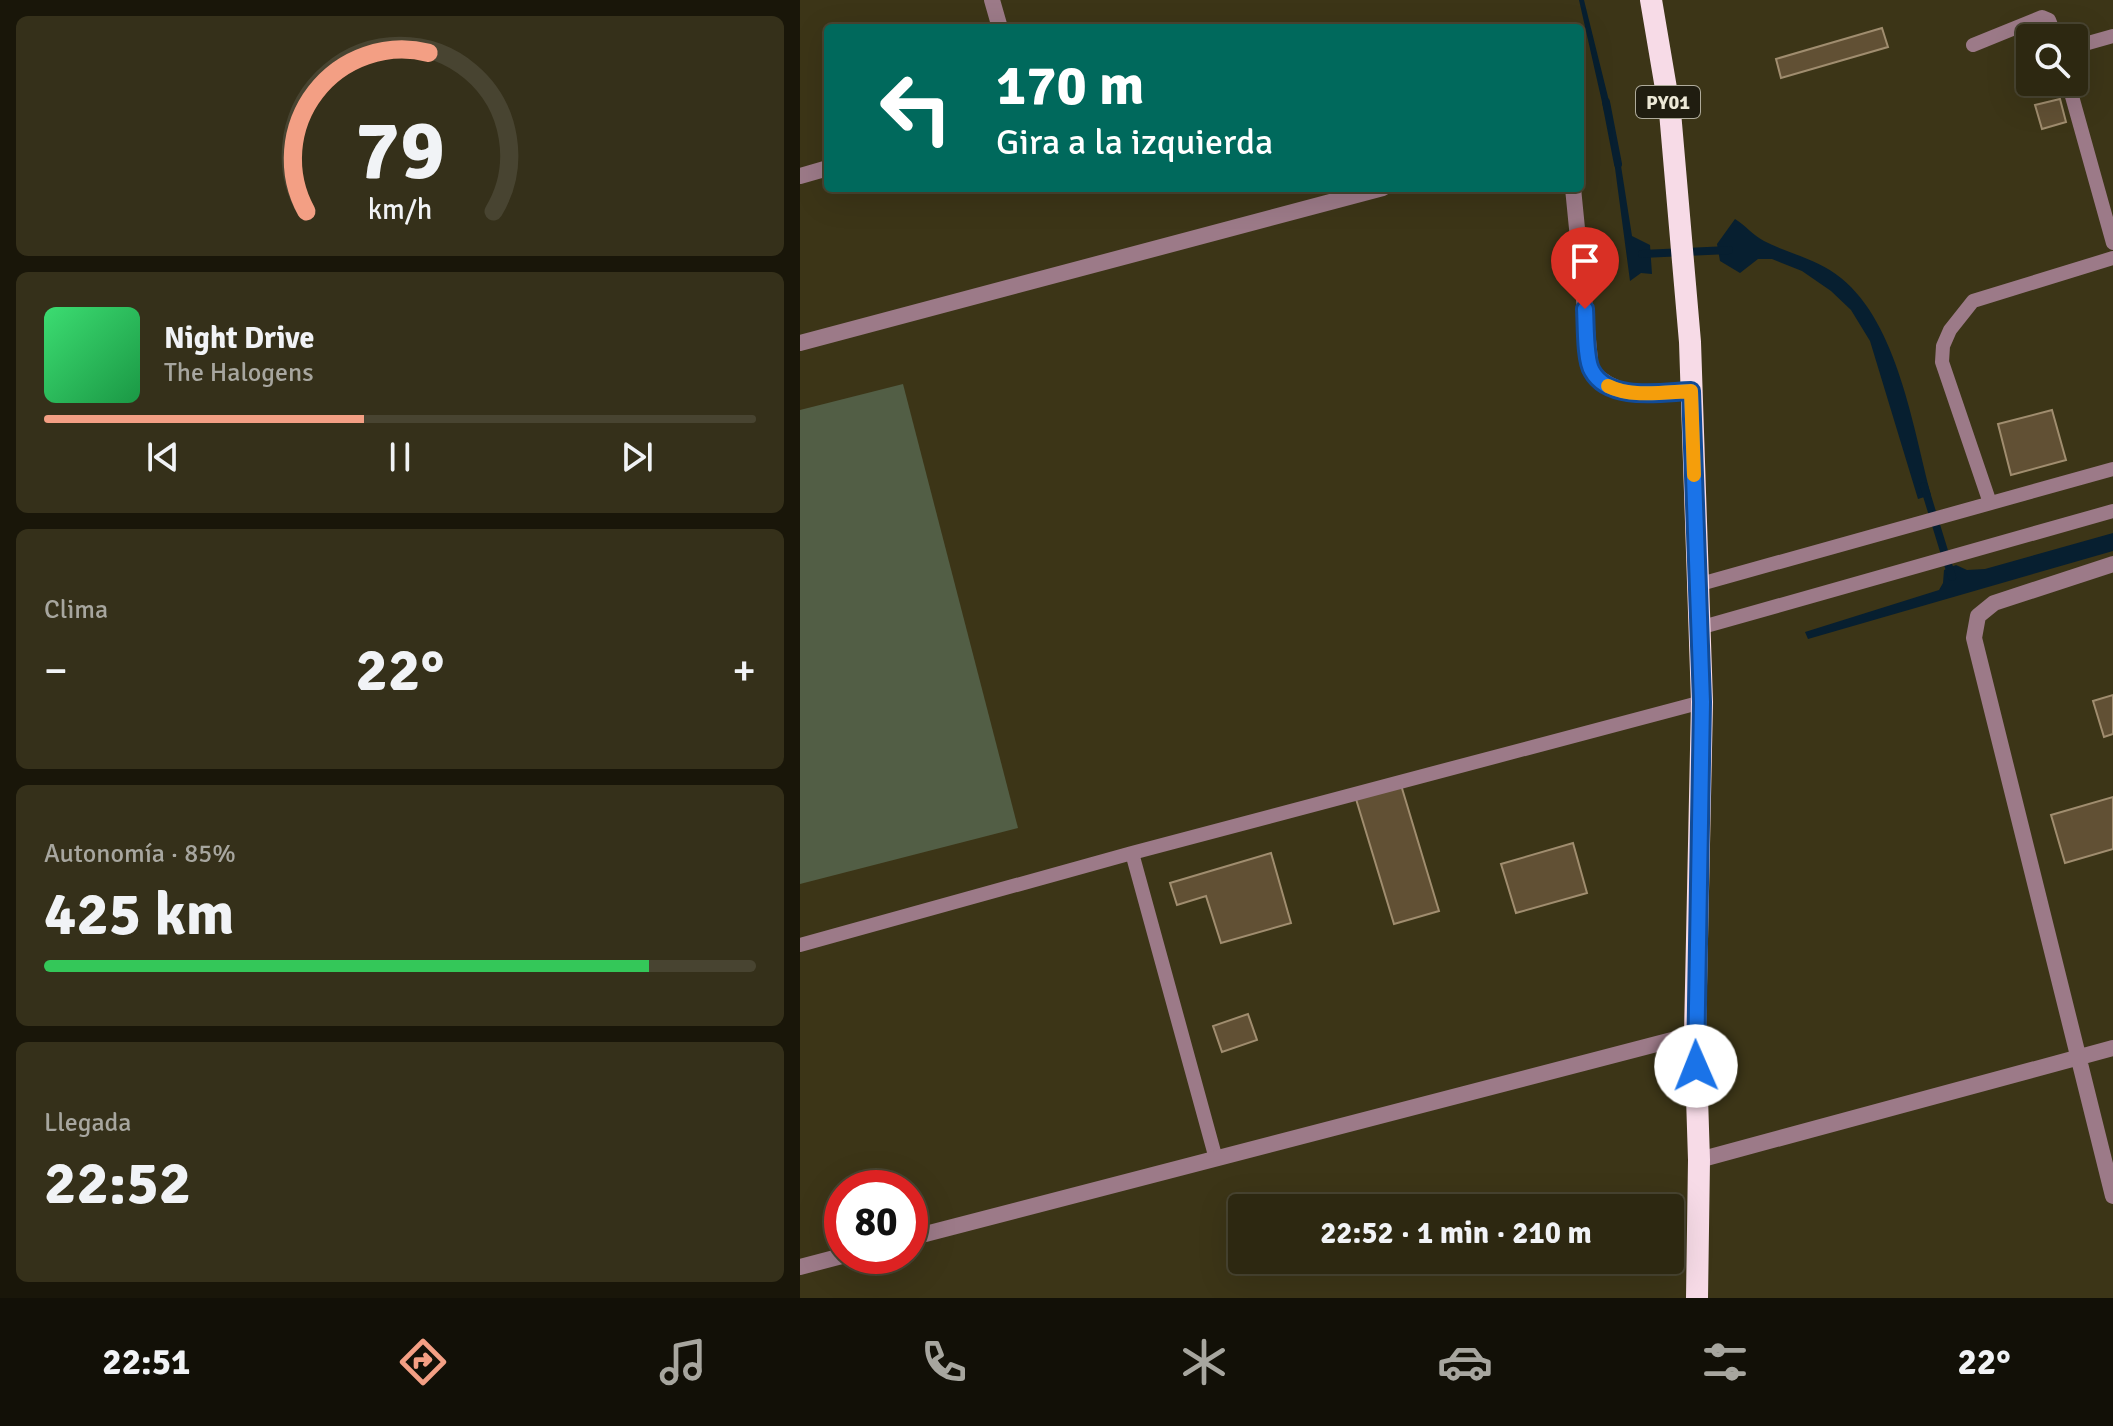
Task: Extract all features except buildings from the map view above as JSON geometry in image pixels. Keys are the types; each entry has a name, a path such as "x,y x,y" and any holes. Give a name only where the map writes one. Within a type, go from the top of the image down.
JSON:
{"highway":[{"name":"PY01","path":"1651,0 1670,112 1690,342 1702,702 1695,1034 1699,1160 1697,1298"}],"street":[{"path":"992,0 999,24"},
{"path":"800,176 824,169"},
{"path":"800,343 1368,192"},
{"path":"1573,192 1591,370 1602,382 1616,390 1691,391"},
{"path":"2113,564 1994,603 1978,616 1974,638 2113,1196"},
{"path":"928,1233 1695,1034"},
{"path":"1699,1160 2113,1048"},
{"path":"800,1267 824,1261"}],"lane":[{"path":"2025,24 2042,17 2051,24"},
{"path":"1973,45 2016,28"},
{"path":"2088,43 2113,36"},
{"path":"2072,96 2113,243"},
{"path":"1990,503 1942,362 1943,346 1950,330 1973,301 2113,258"},
{"path":"1697,585 2113,469"},
{"path":"1699,628 2113,511"},
{"path":"800,945 1132,853 1702,702"},
{"path":"1132,853 1216,1159"}],"green space":[{"path":"903,384 1018,828 800,884 800,410"}],"water":[{"path":"1579,0 1584,0 1611,109 1604,111"},
{"path":"1613,153 1619,153 1632,236 1650,245 1652,274 1641,273 1630,281"},
{"path":"1735,219 1764,241 1832,271 1860,298 1877,322 1901,379 1931,495 1918,499 1870,341 1851,310 1831,291 1802,271 1772,259 1758,259 1740,273 1720,261 1717,244"},
{"path":"2113,533 2113,551 1808,639 1805,632 1939,590 1944,570 1956,565 1967,570 1985,569"}],"waterway":[{"path":"1606,102 1618,164"},
{"path":"1642,254 1729,250"},
{"path":"1924,486 1952,577"}],"slow traffic":[{"path":"1608,386 1616,390 1642,392 1691,391 1694,475"}],"route":[{"path":"1585,309 1591,370 1602,382 1616,390 1691,391 1702,702 1696,1066"}]}
